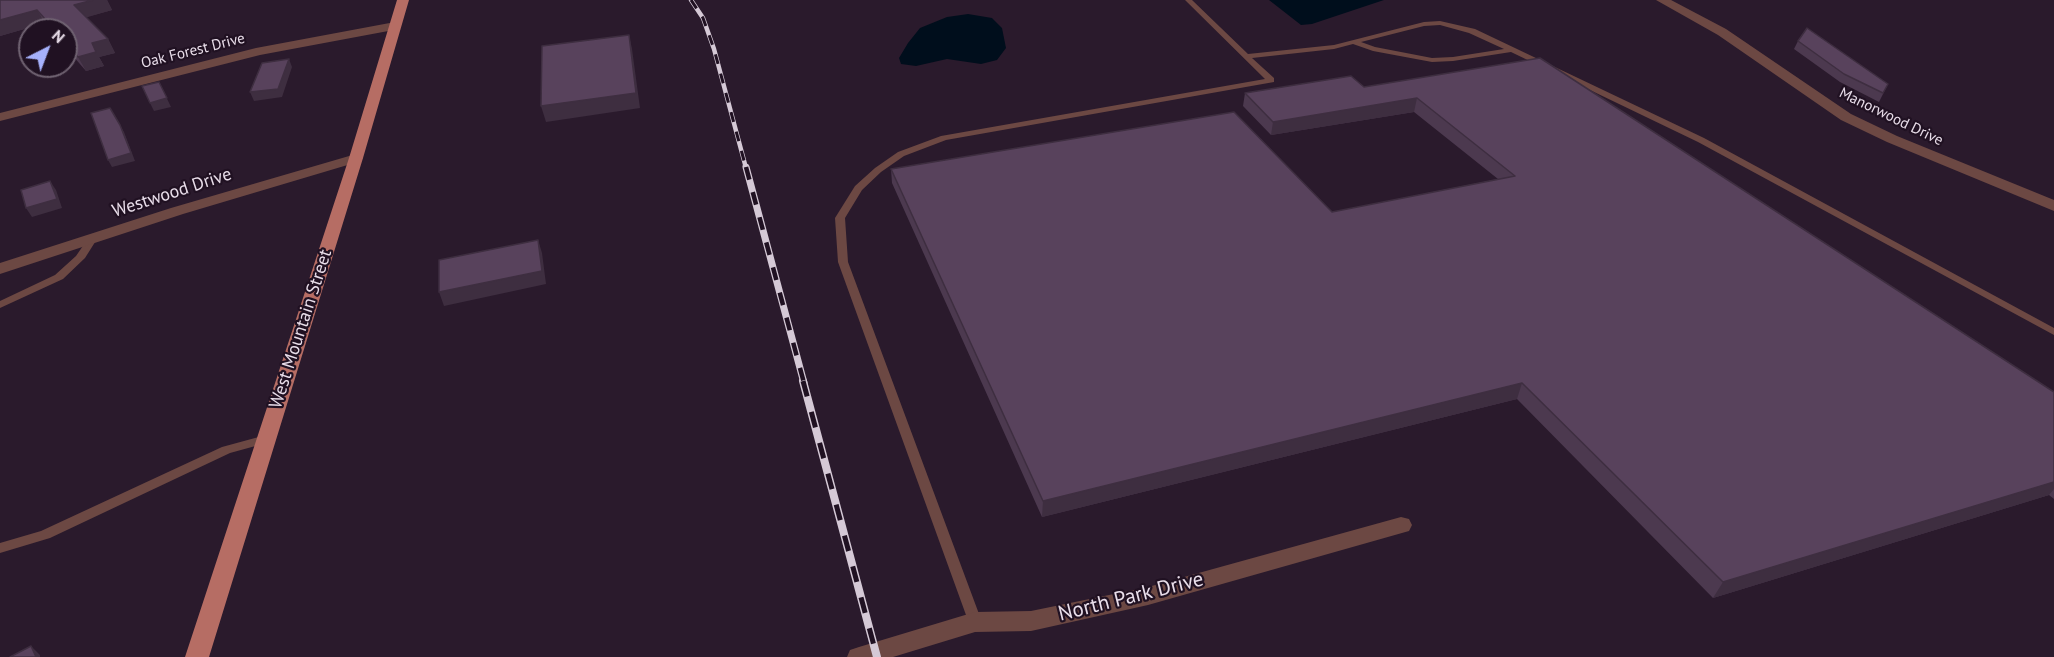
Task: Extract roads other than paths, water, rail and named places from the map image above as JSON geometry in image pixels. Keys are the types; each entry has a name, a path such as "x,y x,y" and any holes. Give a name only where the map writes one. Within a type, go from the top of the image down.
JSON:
{"main road":[{"name":"West Mountain Street","path":"197,657 404,0"}],"street":[{"name":"Manorwood Drive","path":"1662,0 1699,18 1745,46 1846,117 1892,139 2054,206"},
{"name":"Oak Forest Drive","path":"0,117 260,51 395,26"},
{"name":"Westwood Drive","path":"0,269 356,158"},
{"name":"North Park Drive","path":"859,657 975,622 1031,621 1148,596 1401,525"}],"lane":[{"path":"975,622 843,262 840,218 858,188 901,154 944,138 1271,80 1188,0"},
{"path":"1246,56 1334,47 1424,24 1440,22 1461,27 1701,140 2054,332"},
{"path":"1353,42 1373,49 1432,60 1512,50"},
{"path":"0,305 59,277 80,258 92,239"},
{"path":"0,548 45,534 226,450 266,439"}],"water":[{"path":"1269,0 1384,0 1312,24 1301,25"},
{"path":"968,14 992,18 1002,28 1006,48 997,60 981,64 947,59 916,66 901,64 899,58 920,28 947,17"}],"railway":[{"path":"691,0 703,18 714,49 746,168"},
{"path":"746,167 804,383"},
{"path":"803,381 877,657"}]}
